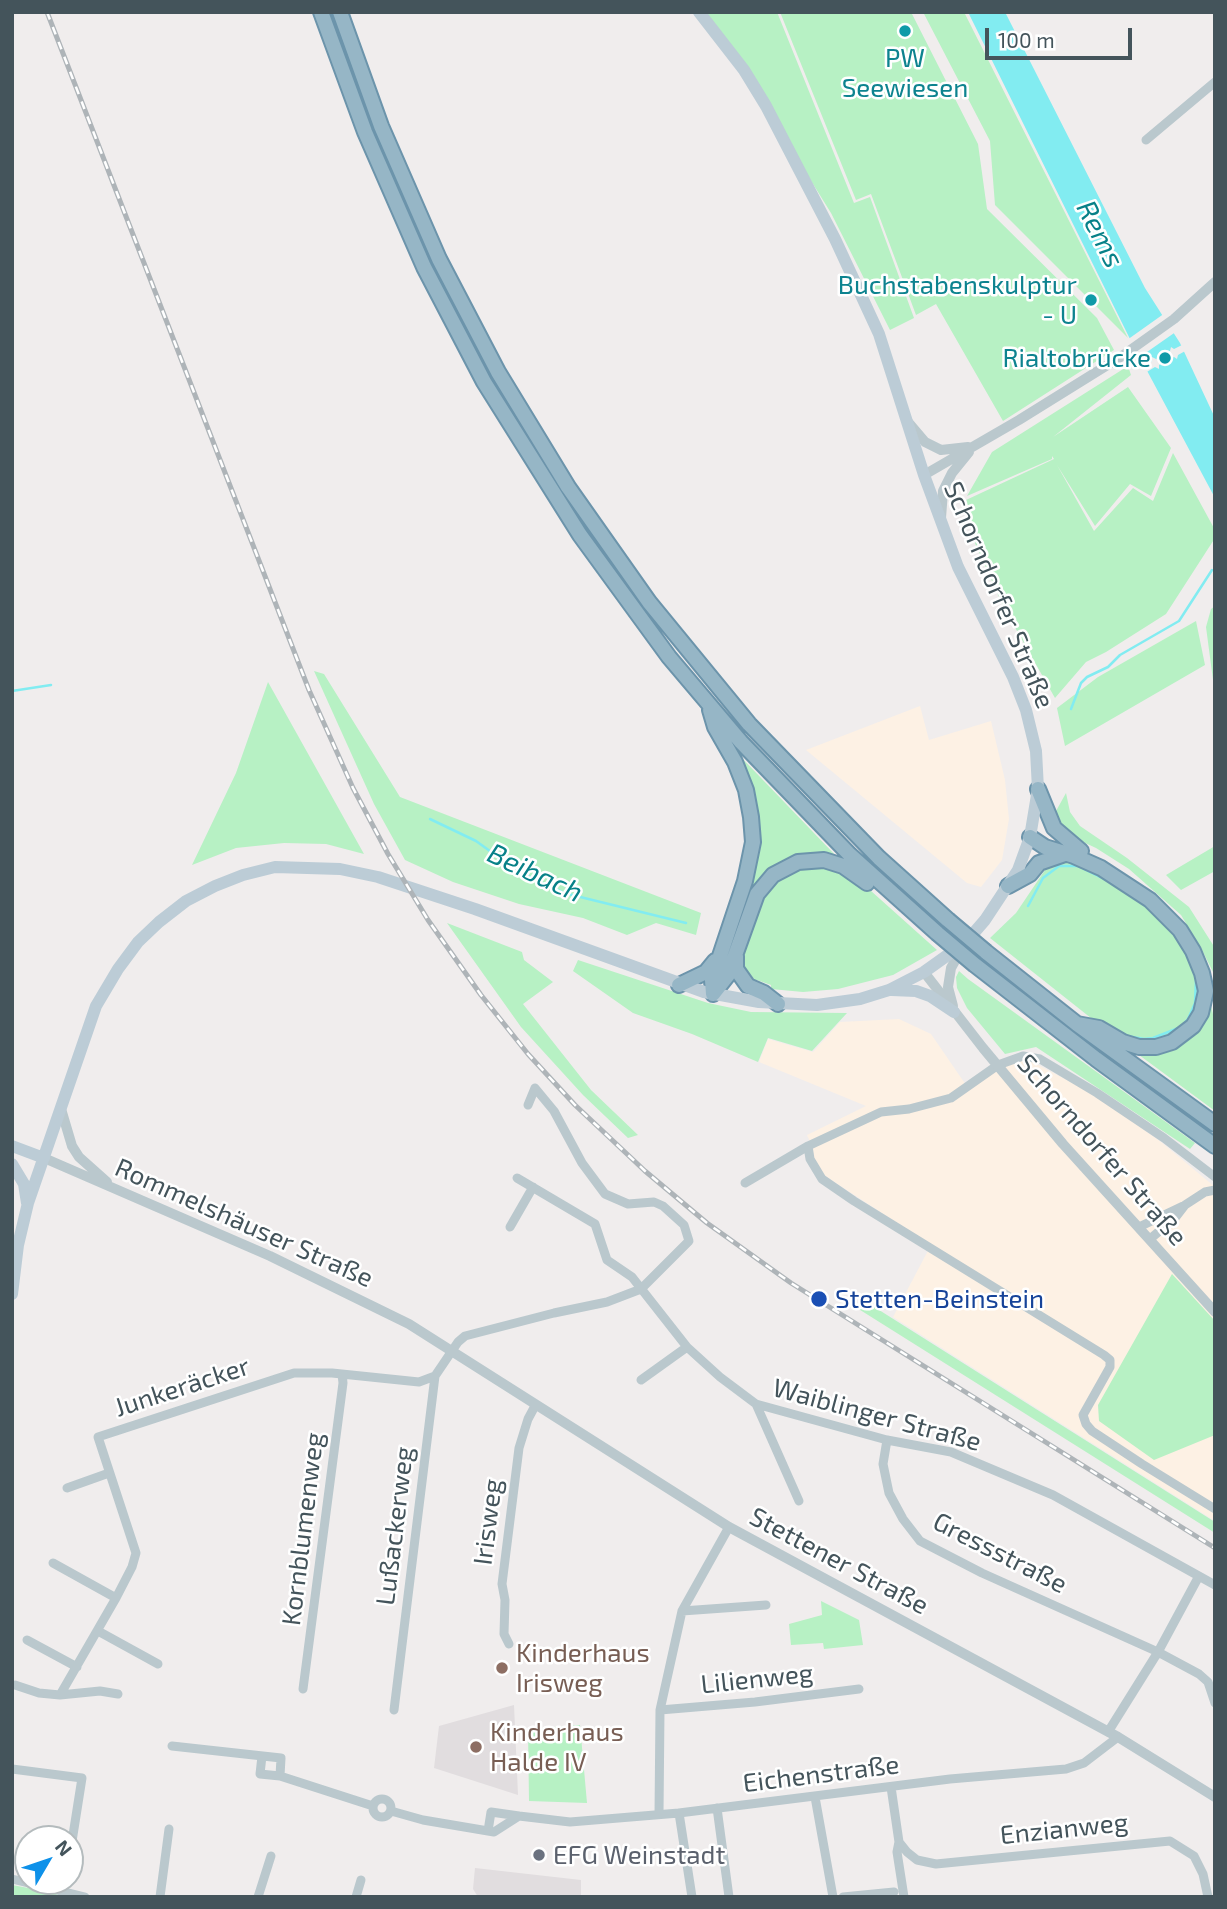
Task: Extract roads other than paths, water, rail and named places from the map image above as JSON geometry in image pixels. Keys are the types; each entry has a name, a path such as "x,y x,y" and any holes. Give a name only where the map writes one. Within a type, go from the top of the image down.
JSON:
{"highway":[{"path":"321,12 335,55 395,205 484,382 553,495 600,565 669,657 788,792 891,892 975,965 1096,1059 1215,1146"},
{"path":"340,12 381,126 439,259 498,372 568,487 649,602 749,724 878,858 986,952 1077,1024 1215,1124"},
{"path":"709,705 715,727 735,762 746,790 752,830 749,867 719,954 712,981 713,994"},
{"path":"1038,789 1054,828 1081,851"},
{"path":"1030,837 1045,847 1087,861 1113,874 1166,914 1193,951 1202,973 1206,991 1204,1006 1193,1026 1179,1038 1164,1045 1139,1047 1123,1042 1099,1028 1077,1024"},
{"path":"1030,837 1047,838 1081,851 1126,875 1170,910 1195,944 1206,965 1215,996"},
{"path":"1008,886 1030,874 1039,863 1065,854"},
{"path":"713,994 728,975 752,904 761,887 773,875 788,866 806,860 834,862 853,871 870,885 891,892"},
{"path":"736,951 736,969 748,986 764,993 778,1004"},
{"path":"678,985 706,972 719,954"}],"main road":[{"name":"Schorndorfer Straße","path":"698,12 717,33 750,79 835,239 879,334 924,475 958,568 1013,677 1026,710 1035,751 1038,789 1024,856 985,920 966,942 924,972"},
{"path":"12,1294 27,1203 96,1006 138,942 159,922 186,901 243,875 275,867 340,869 378,877 475,909 678,985 713,994 778,1004 849,1001 888,990 924,972"},
{"path":"888,990 916,991 930,996 954,1012"},
{"name":"Rommelshäuser Straße","path":"12,1146 44,1158"},
{"path":"12,1164 24,1184 27,1203"}],"street":[{"path":"1146,141 1215,82"},
{"path":"924,475 1122,356 1174,319 1215,282"},
{"path":"906,419 925,442 941,450 974,446"},
{"path":"941,521 943,491 952,473 974,446"},
{"path":"954,1012 948,987 951,968 966,942"},
{"name":"Schorndorfer Straße","path":"924,972 1063,1144 1215,1312"},
{"path":"745,1182 808,1146 881,1112 908,1109 951,1098 998,1066 1023,1056 1040,1059 1097,1093 1153,1130 1215,1177"},
{"path":"451,1351 465,1336 554,1312 607,1302 641,1289 689,1241 684,1225 663,1206 654,1202 628,1205 605,1194 582,1163 554,1111 535,1088 528,1105"},
{"path":"61,1109 72,1146 79,1157 114,1189"},
{"path":"808,1146 810,1159 822,1179 853,1201 1110,1360 1110,1367 1083,1415 1086,1424 1092,1431 1142,1464 1215,1509"},
{"name":"Rommelshäuser Straße","path":"44,1158 328,1283 409,1324 451,1351"},
{"name":"Waiblinger Straße","path":"517,1178 595,1224 607,1260 632,1277 687,1348 756,1404 887,1440 951,1452 1053,1495 1215,1585"},
{"path":"510,1227 533,1187"},
{"path":"1139,1227 1185,1205 1205,1192 1215,1190"},
{"path":"1150,1240 1175,1218 1185,1205"},
{"path":"641,1380 687,1348"},
{"name":"Lußackerweg","path":"394,1710 435,1376 451,1351"},
{"name":"Stettener Straße","path":"451,1351 729,1527 1113,1734 1215,1797"},
{"name":"Junkeräcker","path":"60,1695 116,1598 136,1553 98,1437 280,1377 309,1372 419,1382 435,1376"},
{"name":"Kornblumenweg","path":"303,1689 343,1384 342,1374"},
{"path":"756,1404 799,1501"},
{"name":"Irisweg","path":"509,1644 504,1634 505,1600 502,1584 519,1448 535,1406"},
{"name":"Gressstraße","path":"887,1440 883,1464 889,1493 903,1519 920,1541 982,1573 1158,1652 1199,1674 1208,1682 1215,1702"},
{"path":"67,1488 109,1473"},
{"path":"659,1814 660,1710 682,1611 729,1527"},
{"path":"53,1563 116,1598"},
{"path":"1113,1734 1199,1576"},
{"path":"682,1611 766,1605"},
{"path":"98,1631 158,1664"},
{"path":"27,1640 77,1667"},
{"path":"15,1685 39,1693 60,1695 100,1691 118,1694"},
{"name":"Lilienweg","path":"660,1710 859,1689"},
{"name":"Eichenstraße","path":"488,1831 491,1812 570,1822 1066,1769 1084,1763 1113,1734"},
{"path":"172,1746 281,1758 280,1776"},
{"path":"262,1756 260,1774 280,1776 373,1805 373,1810 379,1817 388,1815 391,1811 495,1832 519,1816"},
{"path":"12,1769 82,1778 75,1825"},
{"path":"843,1897 899,1895 899,1842 891,1787"},
{"path":"815,1797 833,1897"},
{"path":"717,1808 729,1897"},
{"path":"679,1812 692,1897"},
{"path":"160,1897 169,1829"},
{"name":"Enzianweg","path":"899,1842 917,1860 936,1864 1170,1841 1194,1856 1203,1874 1208,1897"},
{"path":"258,1897 271,1856"},
{"path":"356,1897 361,1880"}],"water":[{"name":"Rems","path":"968,12 1005,12 1145,288 1180,343 1215,418 1215,498 1129,337"}],"waterway":[{"name":"Beibach","path":"1071,709 1081,683 1087,677 1108,667 1120,655 1179,621 1212,570"},
{"name":"Beibach","path":"12,691 51,685"},
{"name":"Beibach","path":"430,819 476,841 519,872 564,893 686,923"},
{"path":"1028,906 1043,878 1059,866 1078,866 1112,883"},
{"path":"1127,1036 1153,1038 1181,1027 1195,1003 1196,980"}],"railway":[{"path":"47,12 309,690 353,788 388,854 428,920 481,995 528,1054 575,1105 645,1171 707,1223 791,1283 1215,1548"}],"place":[{"name":"PW Seewiesen","path":"905,31"},
{"name":"Buchstabenskulptur - U","path":"1091,300"},
{"name":"Rialtobrücke","path":"1165,358"},
{"name":"Stetten-Beinstein","path":"819,1299"},
{"name":"Kinderhaus Irisweg","path":"502,1668"},
{"name":"Kinderhaus Halde IV","path":"476,1747"},
{"name":"EFG Weinstadt","path":"539,1855"}]}
